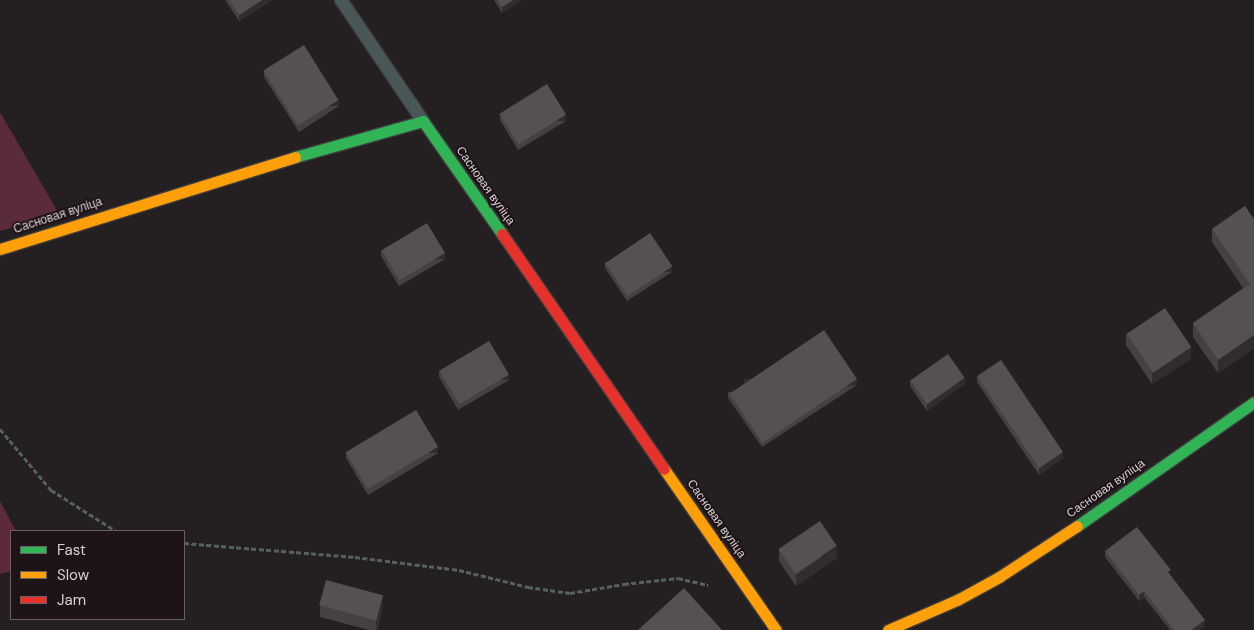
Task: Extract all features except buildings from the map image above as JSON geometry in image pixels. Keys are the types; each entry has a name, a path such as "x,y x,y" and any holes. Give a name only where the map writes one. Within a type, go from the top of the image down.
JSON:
{"street":[{"name":"Сасновая вуліца","path":"0,249 253,169 423,121 776,630"},
{"name":"Сасновая вуліца","path":"888,630 959,599 1006,573 1051,544 1254,402"}],"lane":[{"path":"341,0 423,121"}],"path":[{"path":"0,429 51,490 114,530"},
{"path":"185,543 355,557 459,570 528,587 570,594 624,584 678,578 712,586"}],"shaded area":[{"path":"0,112 59,214 0,231"},
{"path":"0,501 15,530 10,530 10,571 0,574"}],"traffic: fast":[{"path":"295,157 423,121 502,234"},
{"path":"1077,526 1254,402"}],"traffic: slow":[{"path":"0,249 295,157"},
{"path":"664,469 776,630"},
{"path":"888,630 959,599 999,577 1077,526"}],"traffic: jam":[{"path":"502,234 664,469"}]}
